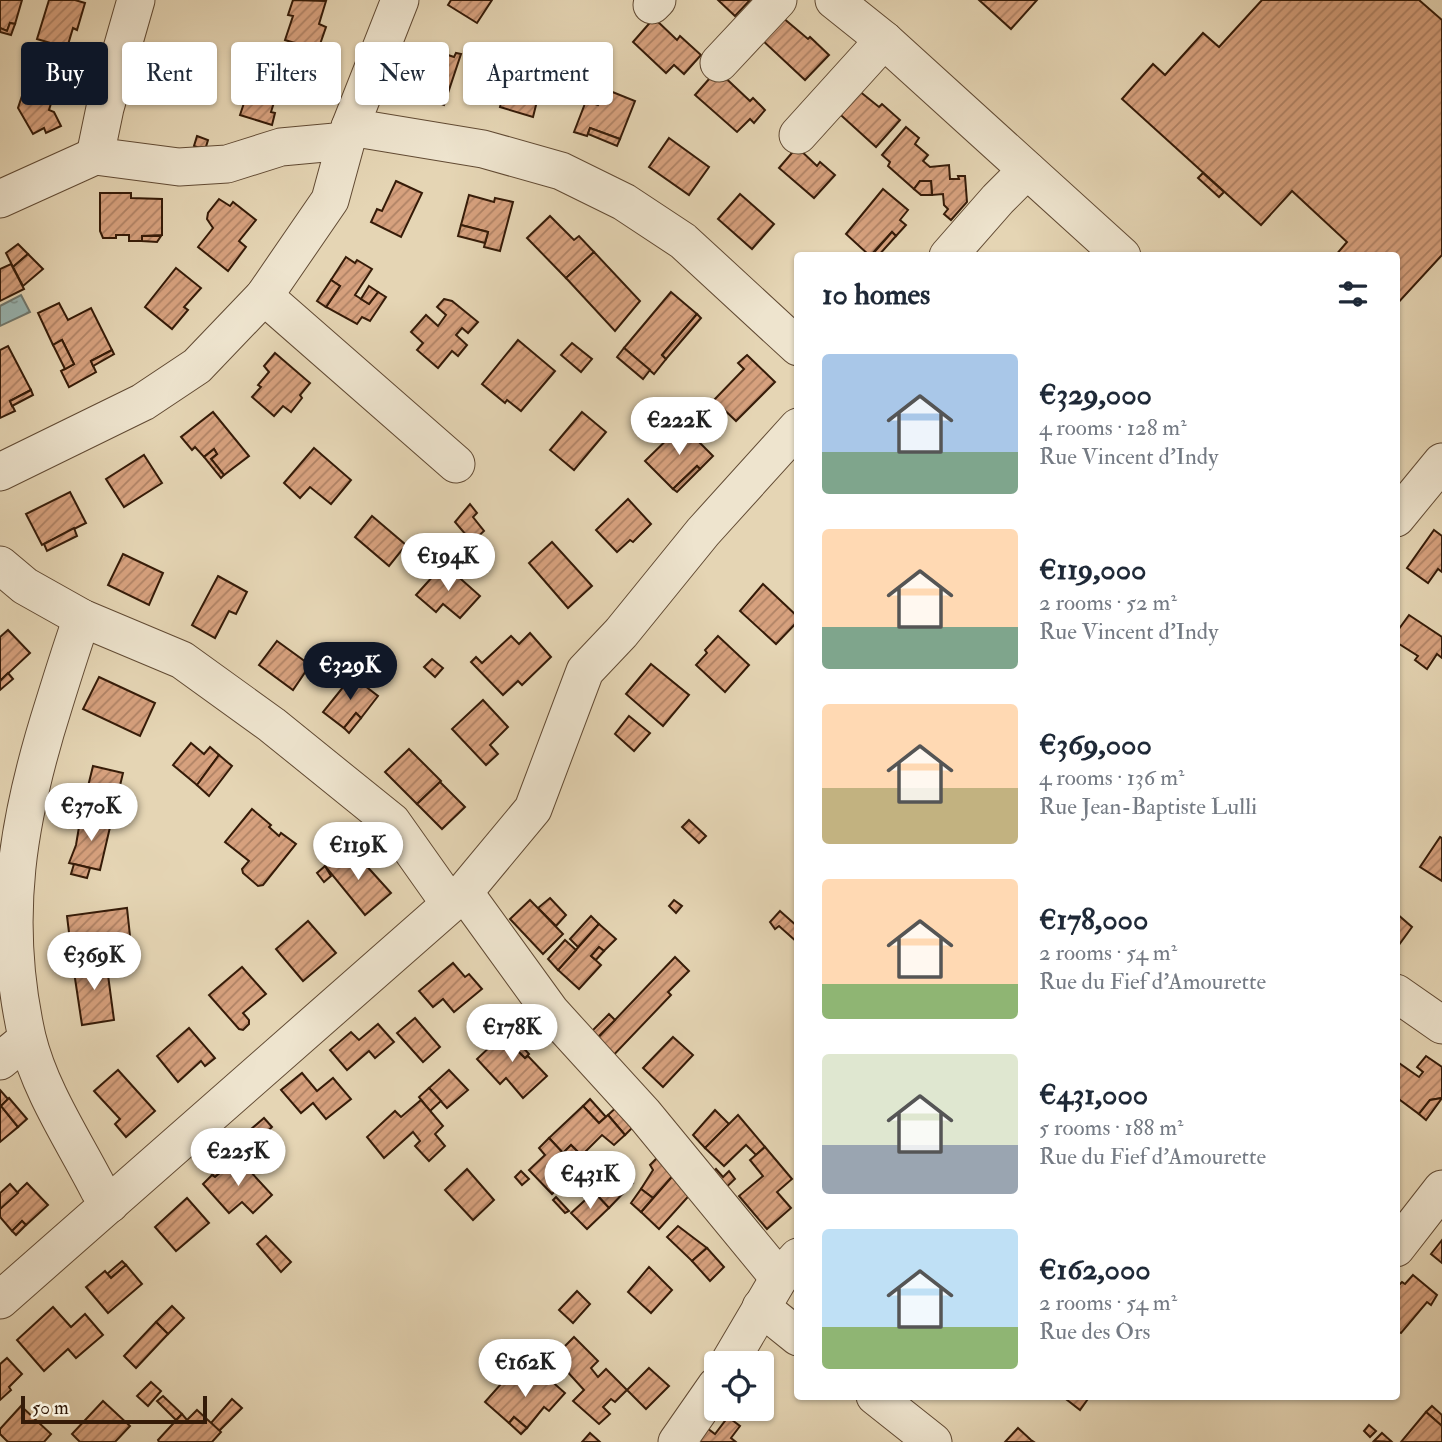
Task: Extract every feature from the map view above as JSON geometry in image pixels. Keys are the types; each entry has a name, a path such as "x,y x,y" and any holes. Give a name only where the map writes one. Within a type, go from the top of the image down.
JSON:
{"street":[{"path":"95,156 105,107 136,0"},
{"path":"0,472 143,402 197,366 264,296 330,200 348,134 400,0"},
{"path":"719,63 778,0"},
{"path":"834,0 884,40 1118,252"},
{"path":"798,135 884,40"},
{"path":"0,198 95,156 179,167 227,164 281,146 348,134 483,149 561,171 624,202 682,241 794,343"},
{"path":"952,252 1027,170"},
{"path":"264,296 456,464"},
{"path":"0,1300 457,898 533,809 585,671 621,633 703,532 794,431"},
{"path":"1400,514 1439,470"},
{"path":"2,570 82,618 182,660 272,725 392,821 551,1012 644,1114 779,1280 794,1325"},
{"path":"82,618 44,735 27,799 15,872 14,1050 46,1088 99,1190 110,1204"},
{"path":"1400,996 1442,1025"},
{"path":"1400,1243 1442,1189"},
{"path":"736,1351 779,1280"},
{"path":"880,1400 933,1442"},
{"path":"677,1442 704,1403"}],"water":[{"path":"21,295 30,312 0,326 0,306"}],"building":[{"path":"0,0 22,0 15,24 10,23 7,31 0,28"},
{"path":"49,0 75,0 85,3 77,30 73,28 69,42 37,39"},
{"path":"293,0 326,1 319,24 326,27 321,42 285,40 293,16 288,15"},
{"path":"451,0 492,0 477,23 448,5"},
{"path":"718,0 750,0 735,16"},
{"path":"979,0 1037,0 1011,29"},
{"path":"1262,0 1419,0 1442,20 1442,255 1400,301 1400,252 1338,252 1347,242 1292,191 1261,225 1122,99 1153,64 1165,75 1203,33 1219,47"},
{"path":"782,17 829,55 805,80 762,40"},
{"path":"654,18 677,40 680,36 701,55 684,74 674,65 666,73 633,42"},
{"path":"10,23 15,24 11,35 0,32 0,28 7,31"},
{"path":"456,53 461,54 449,90 449,55 454,57"},
{"path":"717,70 750,101 753,98 765,110 754,123 750,119 737,132 695,95"},
{"path":"853,86 879,107 882,104 900,120 876,147 833,108"},
{"path":"613,92 635,101 620,139 590,128 587,136 574,132 584,105 613,105"},
{"path":"21,99 21,105 51,105 49,110 54,112 61,126 46,133 44,128 33,134 18,108"},
{"path":"243,105 273,105 271,112 275,113 272,125 240,115"},
{"path":"501,105 536,105 533,117"},
{"path":"906,127 919,138 915,144 928,155 923,161 930,167 949,165 950,179 965,176 967,202 951,220 944,214 948,209 944,205 943,194 932,195 931,181 920,181 914,189 888,166 890,162 882,155"},
{"path":"590,128 620,139 617,146 588,134"},
{"path":"197,136 208,140 205,150 194,146"},
{"path":"669,138 709,167 689,195 649,167"},
{"path":"797,147 817,166 820,162 835,175 814,198 779,168"},
{"path":"1203,173 1224,192 1219,197 1198,178"},
{"path":"396,181 422,193 401,237 371,222 377,209 382,211"},
{"path":"920,181 931,181 932,195 921,195 914,189"},
{"path":"883,189 908,210 900,220 906,225 896,236 892,232 874,252 866,252 846,234"},
{"path":"100,193 131,193 131,198 162,199 162,235 142,236 142,241 129,241 129,235 103,238 100,231"},
{"path":"740,194 774,224 752,249 718,219"},
{"path":"469,195 494,202 495,198 513,202 500,251 484,247 488,232 461,225"},
{"path":"219,199 230,206 233,202 256,220 239,241 246,247 228,271 198,247 213,228 207,219 208,213"},
{"path":"550,216 574,240 579,236 594,252 566,278 527,238"},
{"path":"461,225 488,232 485,243 458,236"},
{"path":"892,232 896,236 882,252 874,252"},
{"path":"142,236 161,236 157,242 142,241"},
{"path":"18,244 28,254 13,267 6,253"},
{"path":"594,252 640,301 615,331 566,278"},
{"path":"28,254 43,269 23,286 13,267"},
{"path":"346,257 372,269 355,295 369,304 378,292 386,297 370,321 362,317 357,324 326,307 340,286 331,280"},
{"path":"11,264 24,289 0,301 0,269"},
{"path":"176,268 201,288 184,307 188,310 172,329 145,307"},
{"path":"331,280 340,286 326,307 317,301"},
{"path":"369,286 378,292 369,304 361,299"},
{"path":"671,292 697,314 662,355 666,359 654,374 624,348"},
{"path":"444,299 452,301 478,322 468,333 462,328 456,335 467,345 458,356 452,351 438,368 417,350 423,343 411,332 426,315 438,326 446,315 437,307"},
{"path":"59,303 68,320 91,308 112,350 91,361 96,372 69,387 61,371 74,364 62,340 53,345 38,313"},
{"path":"697,314 701,318 666,359 662,355"},
{"path":"62,340 74,364 65,369 53,345"},
{"path":"518,340 555,371 521,411 507,400 505,403 482,384"},
{"path":"572,343 592,359 581,372 561,355"},
{"path":"8,346 31,390 10,401 15,411 0,418 0,350"},
{"path":"624,348 650,370 643,379 617,357"},
{"path":"112,350 114,354 93,366 91,361"},
{"path":"275,353 310,383 291,412 283,406 274,416 252,397 269,372 264,366"},
{"path":"747,355 775,382 736,421 714,400 744,369 738,363"},
{"path":"31,390 33,395 12,406 10,401"},
{"path":"213,412 249,456 224,475 211,459 217,454 214,449 204,457 195,447 192,450 181,437"},
{"path":"582,412 606,432 574,470 550,450"},
{"path":"682,425 713,456 700,469 697,466 673,489 645,461"},
{"path":"314,448 351,480 331,504 310,487 300,498 284,483"},
{"path":"214,449 217,454 211,459 224,475 221,478 204,457"},
{"path":"144,455 162,483 124,507 106,479"},
{"path":"697,466 700,469 677,492 673,489"},
{"path":"70,492 86,523 42,545 26,514"},
{"path":"628,499 651,524 633,542 630,540 617,552 596,530"},
{"path":"470,504 477,513 473,517 484,531 472,542 455,522"},
{"path":"372,516 406,545 389,566 355,537"},
{"path":"74,528 77,536 47,551 44,544"},
{"path":"1434,530 1442,536 1442,572 1438,569 1428,583 1407,568"},
{"path":"552,542 592,586 568,608 529,563"},
{"path":"123,554 163,573 149,605 108,585"},
{"path":"444,564 480,596 460,618 443,604 436,612 416,595"},
{"path":"218,576 247,592 236,614 229,611 215,638 192,625"},
{"path":"763,584 794,613 794,625 776,644 740,611"},
{"path":"1409,615 1442,637 1442,658 1437,654 1427,669 1415,660 1418,656 1400,645 1400,627"},
{"path":"8,630 30,653 0,681 0,637"},
{"path":"530,633 551,657 522,685 518,681 503,695 471,662 476,657 482,663 511,636 519,644"},
{"path":"718,636 749,665 725,692 696,665"},
{"path":"277,641 310,665 293,690 259,665"},
{"path":"432,659 443,668 435,677 424,667"},
{"path":"651,664 689,695 663,726 626,694"},
{"path":"8,673 13,679 0,690 0,681"},
{"path":"352,676 378,696 361,718 356,713 344,728 323,712"},
{"path":"99,677 155,703 140,736 83,709"},
{"path":"483,700 508,727 490,745 498,754 486,765 452,729"},
{"path":"356,713 361,718 349,733 344,728"},
{"path":"629,716 650,733 634,751 615,734"},
{"path":"191,743 204,754 210,747 219,755 197,785 173,765"},
{"path":"409,749 441,781 417,804 385,772"},
{"path":"219,755 232,766 209,796 197,785"},
{"path":"93,766 123,773 111,823 81,815"},
{"path":"440,782 465,807 442,829 417,804"},
{"path":"252,809 271,825 269,827 279,836 281,833 296,844 263,885 258,886 243,873 242,869 249,861 225,842"},
{"path":"81,815 111,823 100,870 69,863 76,845"},
{"path":"689,820 706,836 699,843 682,827"},
{"path":"1440,837 1442,838 1442,881 1420,867"},
{"path":"354,852 391,893 365,915 325,866 338,855 343,861"},
{"path":"74,864 90,868 87,878 71,874"},
{"path":"325,866 331,876 324,882 317,873"},
{"path":"550,898 566,915 556,926 538,908"},
{"path":"530,900 563,934 543,954 510,919"},
{"path":"674,900 682,906 676,913 669,906"},
{"path":"127,908 130,936 104,940 107,960 73,965 67,916"},
{"path":"780,911 794,923 794,939 779,926 775,929 770,922"},
{"path":"591,916 599,924 578,947 570,939"},
{"path":"1400,916 1412,927 1400,944"},
{"path":"308,921 336,953 303,981 276,949"},
{"path":"599,924 616,939 604,951 599,947 591,956 601,965 579,989 558,970"},
{"path":"565,940 576,950 558,970 548,959"},
{"path":"599,947 604,951 596,960 591,956"},
{"path":"675,957 689,971 668,992 671,995 607,1062 592,1044"},
{"path":"106,960 114,1020 82,1025 73,965"},
{"path":"453,963 465,977 469,974 482,989 454,1012 443,999 433,1007 419,991"},
{"path":"242,967 266,994 243,1013 249,1024 243,1030 239,1029 209,995"},
{"path":"609,1014 615,1020 597,1038 591,1032"},
{"path":"415,1018 440,1047 423,1062 397,1033"},
{"path":"378,1024 394,1042 375,1058 369,1051 347,1070 330,1050 351,1032 359,1040"},
{"path":"512,1026 523,1037 513,1046 525,1058 528,1056 547,1076 523,1098 506,1078 500,1084 477,1059"},
{"path":"189,1028 215,1058 205,1066 201,1061 178,1082 157,1056"},
{"path":"673,1037 693,1055 663,1087 643,1068"},
{"path":"518,1042 529,1054 525,1058 513,1046"},
{"path":"1426,1056 1442,1067 1442,1098 1430,1100 1419,1114 1400,1100 1400,1064 1419,1077 1423,1072 1417,1067"},
{"path":"118,1070 155,1111 126,1137 115,1124 120,1119 94,1091"},
{"path":"449,1070 468,1090 447,1108 429,1088"},
{"path":"302,1073 317,1091 333,1078 351,1099 326,1119 313,1103 301,1113 281,1090"},
{"path":"429,1088 441,1101 430,1111 419,1097"},
{"path":"0,1090 8,1099 1,1106 18,1127 0,1142"},
{"path":"9,1098 27,1119 18,1127 1,1106"},
{"path":"1442,1098 1426,1120 1419,1114 1430,1100"},
{"path":"590,1099 606,1117 599,1123 583,1106"},
{"path":"421,1100 443,1126 435,1134 445,1146 429,1161 415,1146 420,1141 413,1132 384,1158 367,1137 395,1111 401,1117"},
{"path":"621,1103 638,1122 625,1135 608,1115"},
{"path":"583,1106 599,1123 608,1115 625,1135 614,1145 602,1135 585,1152 588,1155 584,1158 571,1145 563,1153 549,1138"},
{"path":"715,1110 729,1124 705,1148 693,1135"},
{"path":"738,1115 765,1147 756,1155 746,1145 724,1166 705,1148"},
{"path":"264,1118 272,1127 258,1140 250,1130"},
{"path":"549,1138 563,1153 571,1145 582,1156 568,1169 572,1175 552,1194 529,1170 545,1155 539,1148"},
{"path":"765,1147 792,1179 777,1192 791,1208 767,1229 739,1196 763,1176 750,1160"},
{"path":"663,1152 678,1170 653,1198 641,1189 653,1170 650,1165"},
{"path":"236,1154 238,1158 215,1177 212,1175"},
{"path":"238,1158 272,1195 253,1213 242,1202 229,1213 203,1184"},
{"path":"467,1169 494,1200 473,1220 445,1190"},
{"path":"619,1169 633,1183 609,1208 594,1192"},
{"path":"716,1169 723,1177 729,1171 735,1179 720,1193 707,1177"},
{"path":"678,1170 695,1189 659,1229 641,1212"},
{"path":"521,1171 529,1179 522,1185 515,1177"},
{"path":"27,1183 48,1205 26,1225 22,1221 12,1231 0,1217 0,1209"},
{"path":"10,1184 18,1193 0,1209 0,1193"},
{"path":"641,1189 653,1198 641,1212 631,1203"},
{"path":"594,1192 609,1208 587,1229 571,1213"},
{"path":"556,1197 569,1211 565,1213 553,1200"},
{"path":"187,1198 209,1223 176,1251 155,1227"},
{"path":"22,1221 26,1225 16,1235 12,1231"},
{"path":"678,1226 707,1248 692,1261 667,1237"},
{"path":"266,1236 291,1262 281,1272 257,1244"},
{"path":"1442,1240 1442,1263 1431,1254"},
{"path":"707,1248 724,1267 710,1281 692,1261"},
{"path":"122,1261 126,1265 111,1278 107,1274"},
{"path":"126,1265 142,1284 108,1313 86,1287 105,1271 111,1278"},
{"path":"649,1267 672,1290 651,1313 628,1292"},
{"path":"1413,1275 1437,1295 1431,1305 1427,1302 1401,1333 1400,1284 1405,1284"},
{"path":"577,1291 590,1304 573,1323 559,1310"},
{"path":"172,1306 184,1318 168,1334 156,1322"},
{"path":"53,1307 71,1327 85,1314 103,1335 76,1358 68,1349 44,1371 17,1340"},
{"path":"156,1322 168,1334 136,1368 124,1356"},
{"path":"574,1337 598,1361 591,1368 598,1377 606,1369 627,1390 615,1402 611,1399 603,1407 610,1414 599,1424 573,1401 584,1390 554,1357"},
{"path":"7,1358 22,1374 0,1400 0,1364"},
{"path":"649,1368 669,1386 646,1409 627,1390"},
{"path":"540,1371 565,1393 549,1411 544,1407 527,1428 514,1417 509,1423 485,1402 508,1376 525,1389"},
{"path":"151,1382 161,1391 148,1406 137,1396"},
{"path":"163,1396 182,1414 176,1420 157,1401"},
{"path":"232,1399 242,1408 219,1431 211,1423"},
{"path":"1067,1400 1087,1400 1080,1410"},
{"path":"103,1401 130,1426 115,1442 80,1442 72,1434"},
{"path":"21,1406 51,1434 44,1442 8,1442 0,1434 0,1429"},
{"path":"1432,1406 1442,1415 1442,1426 1426,1412"},
{"path":"197,1410 221,1432 212,1442 159,1442 182,1414 187,1420"},
{"path":"1426,1412 1442,1426 1442,1442 1401,1442"},
{"path":"514,1417 527,1428 521,1434 509,1423"},
{"path":"725,1421 733,1421 740,1426 731,1438 736,1442 699,1442 703,1425 715,1434"},
{"path":"1369,1425 1376,1431 1370,1437 1364,1431"},
{"path":"1018,1428 1031,1440 1034,1442 1005,1442"},
{"path":"590,1433 600,1442 582,1442"},
{"path":"1382,1433 1392,1442 1374,1441"}]}
